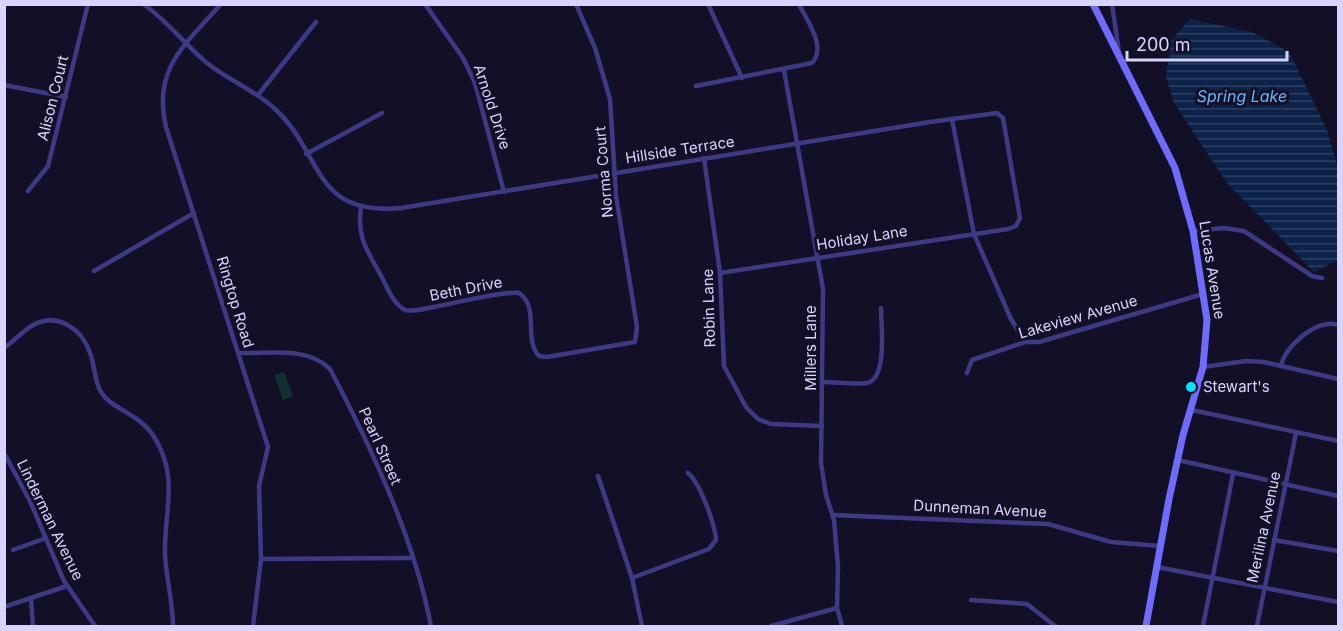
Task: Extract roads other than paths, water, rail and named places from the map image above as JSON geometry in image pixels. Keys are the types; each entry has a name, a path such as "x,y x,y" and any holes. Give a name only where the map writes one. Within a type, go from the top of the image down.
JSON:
{"street":[{"name":"Alison Court","path":"28,191 48,166 88,4"},
{"path":"143,4 186,44 227,77 258,95 286,121 330,189 362,207"},
{"name":"Ringtop Road","path":"221,4 171,61 165,76 162,105 166,127 268,447 259,486 261,559 252,627"},
{"name":"Arnold Drive","path":"425,4 463,58 475,83 504,192"},
{"name":"Norma Court","path":"576,4 606,80 610,99 614,173 637,327 635,342"},
{"path":"708,4 742,78"},
{"path":"696,86 812,63 816,58 818,46 799,4"},
{"name":"Lucas Avenue","path":"1093,4 1175,168 1193,231 1204,294 1207,339 1203,367 1170,495 1146,627"},
{"path":"1112,4 1120,56"},
{"path":"258,95 316,22"},
{"name":"Millers Lane","path":"784,70 823,290 824,382 821,463 832,515 837,556 837,608 842,627"},
{"path":"4,85 66,96"},
{"path":"306,154 382,113"},
{"name":"Hillside Terrace","path":"362,207 401,208 997,113 1002,116 1020,218 1016,226 1007,229"},
{"path":"952,119 974,234 1011,319 1025,342"},
{"name":"Robin Lane","path":"704,158 720,273 724,366 746,407 758,420 771,424 822,426"},
{"name":"Beth Drive","path":"362,207 359,229 362,241 395,302 407,311 417,312 444,303 519,293 527,301 534,347 539,356 547,357 635,342"},
{"path":"94,271 194,213"},
{"path":"1193,231 1224,228 1244,231 1312,276 1322,278"},
{"name":"Holiday Lane","path":"720,273 1007,229"},
{"name":"Lakeview Avenue","path":"967,373 972,360 1025,342 1040,342 1204,294"},
{"path":"824,382 867,383 876,378 881,368 881,308"},
{"path":"4,348 36,324 57,321 73,327 83,337 91,353 102,394 138,418 153,435 166,462 171,482 165,555 173,627"},
{"path":"1281,366 1285,353 1310,332 1328,323 1338,325"},
{"name":"Pearl Street","path":"238,353 305,354 322,361 330,369 367,440 425,593 431,627"},
{"path":"1203,367 1246,361 1281,366 1338,379"},
{"path":"1192,410 1338,441"},
{"name":"Merilina Avenue","path":"1257,627 1296,433"},
{"name":"Linderman Avenue","path":"4,453 30,501 67,586 95,627"},
{"path":"1178,460 1338,496"},
{"path":"633,578 709,549 716,540 712,522 694,478 687,473"},
{"path":"1203,627 1233,474"},
{"path":"598,476 633,578 642,627"},
{"name":"Dunneman Avenue","path":"832,515 1048,524 1111,542 1160,546"},
{"path":"13,550 46,538"},
{"path":"1274,540 1338,550"},
{"path":"261,559 412,558"},
{"path":"1157,567 1338,602"},
{"path":"4,607 67,586"},
{"path":"31,599 33,627"},
{"path":"971,600 1026,604 1055,627"},
{"path":"771,627 837,608"}],"water":[{"name":"Spring Lake","path":"1190,19 1252,32 1289,52 1327,130 1338,168 1338,260 1314,272 1227,183 1174,103 1166,77 1172,39"}],"place":[{"name":"Stewart's","path":"1191,387"}]}
